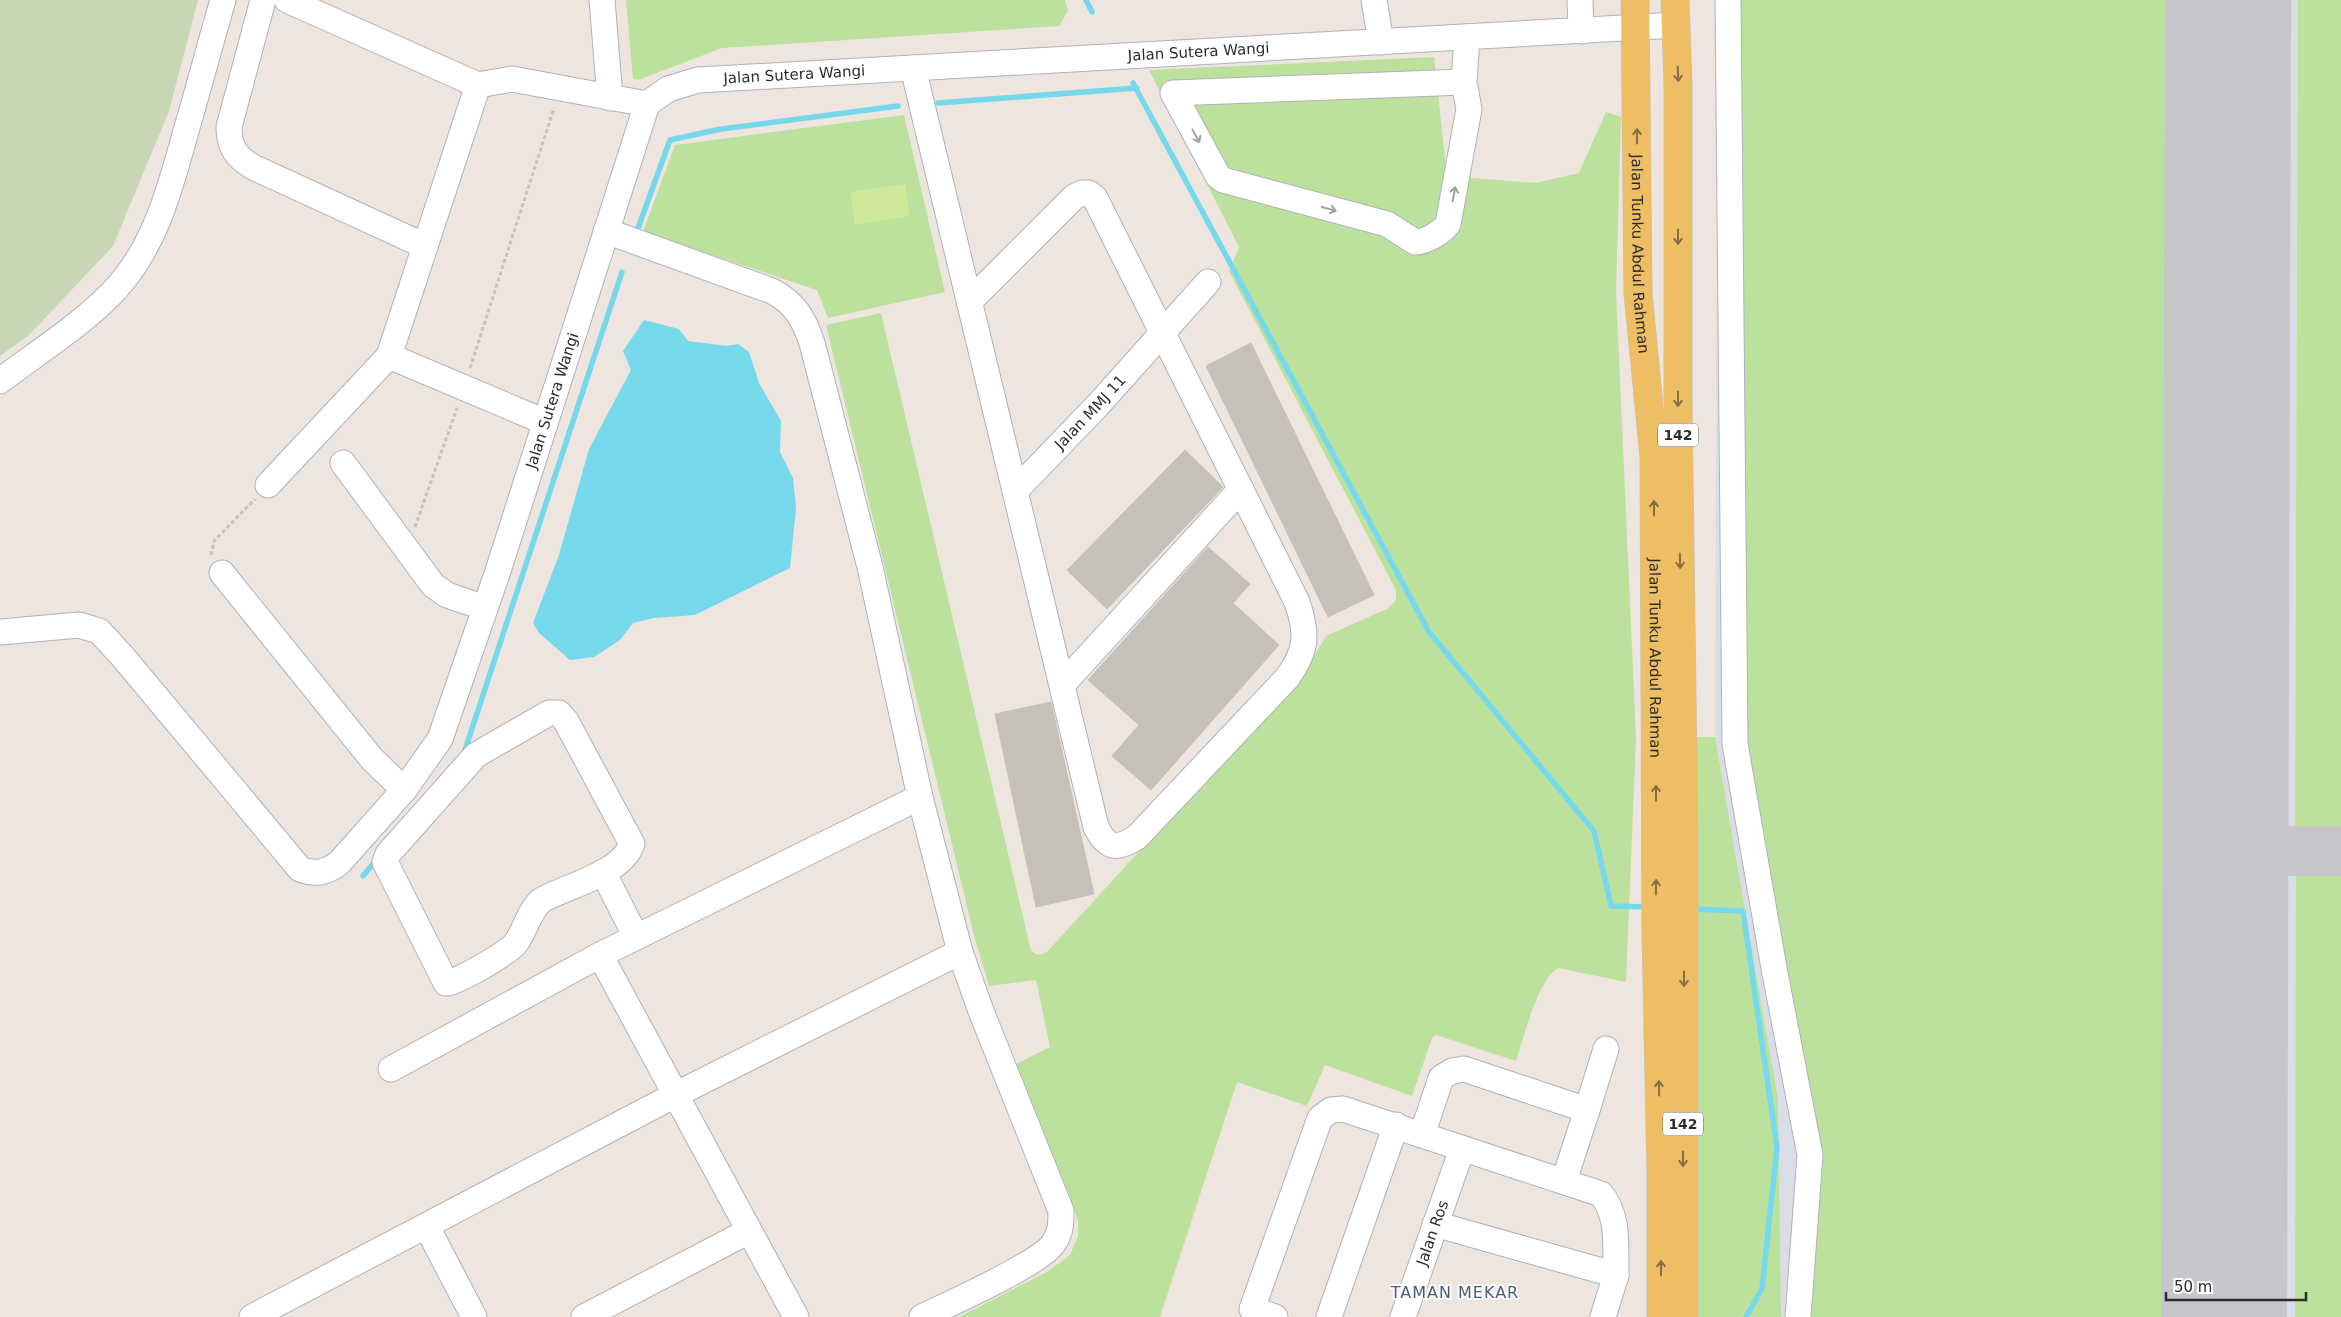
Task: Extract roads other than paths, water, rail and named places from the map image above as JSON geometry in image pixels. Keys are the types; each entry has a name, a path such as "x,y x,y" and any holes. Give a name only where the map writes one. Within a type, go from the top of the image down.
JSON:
{"main road":[{"name":"Jalan Tunku Abdul Rahman","path":"1635,0 1638,293 1654,457 1656,932 1661,1174 1661,1317"},
{"name":"Jalan Tunku Abdul Rahman","path":"1675,13 1678,85 1678,400 1684,845 1684,1317"}],"street":[{"path":"0,381 90,314 114,291 133,268 160,219 223,0"},
{"path":"263,0 229,127 229,140 233,150 240,159 253,167 425,246"},
{"path":"287,0 478,85 512,80 647,104"},
{"path":"602,0 610,98"},
{"path":"1374,0 1381,42"},
{"path":"1580,0 1581,30"},
{"path":"1728,0 1735,744 1774,968 1810,1155 1798,1317"},
{"name":"Jalan Sutera Wangi","path":"0,632 79,625 99,631 123,657 300,869 310,873 328,872 339,864 404,790 440,739 486,608 647,104 668,89 698,80 1635,28 1675,13"},
{"path":"1464,82 1173,93 1218,176 1223,180 1387,224 1415,242 1420,242 1445,229 1448,224 1469,109 1464,82 1467,37"},
{"path":"913,68 1096,827 1102,839 1111,846 1125,845 1137,837 1286,678 1297,664 1305,644 1304,622 1298,602 1095,198 1089,193 1082,193 1074,197 970,302"},
{"path":"268,485 389,356 478,85"},
{"path":"606,231 772,291 786,298 798,312 812,342 870,567 920,797 960,952 980,1012 1061,1211 1061,1229 1052,1245 1034,1260 922,1317"},
{"name":"Jalan MMJ 11","path":"1015,491 1097,406 1208,282"},
{"path":"389,356 545,422"},
{"path":"343,463 433,585 448,595 486,608"},
{"path":"1062,685 1241,489"},
{"path":"216,563 372,759 404,790"},
{"path":"550,713 559,713 566,721 632,844 629,854 621,862 603,872 542,900 536,905 524,930 507,952 448,984 444,982 385,862 388,854 476,755 550,713"},
{"path":"390,1069 600,955 920,797"},
{"path":"603,872 636,937"},
{"path":"252,1317 427,1227 675,1095 960,952"},
{"path":"600,955 796,1317"},
{"path":"1564,1181 1606,1049"},
{"path":"1422,1135 1441,1078 1452,1070 1464,1069 1587,1110"},
{"path":"1259,1314 1320,1118 1331,1110 1343,1109 1601,1194 1610,1204 1614,1216 1616,1275 1603,1317"},
{"path":"1329,1317 1396,1126"},
{"name":"Jalan Ros","path":"1403,1317 1462,1149"},
{"path":"1435,1224 1616,1275"},
{"path":"427,1227 474,1317"},
{"path":"584,1317 749,1231"}],"water":[{"path":"644,320 679,329 688,341 726,346 738,344 749,352 759,383 781,421 780,452 793,478 796,508 790,568 695,615 654,618 633,623 620,640 594,657 570,660 539,633 533,623 559,555 589,449 631,370 623,351"}],"waterway":[{"path":"1086,0 1092,12"},
{"path":"1133,83 1429,632 1594,831 1611,906 1650,907"},
{"path":"938,103 1137,88"},
{"path":"638,228 670,140 721,129 898,106"},
{"path":"464,753 622,272"},
{"path":"363,876 377,859"},
{"path":"1692,909 1743,911 1777,1147 1762,1289 1746,1317"}],"district":[{"name":"TAMAN MEKAR","path":"1455,1292"}]}
